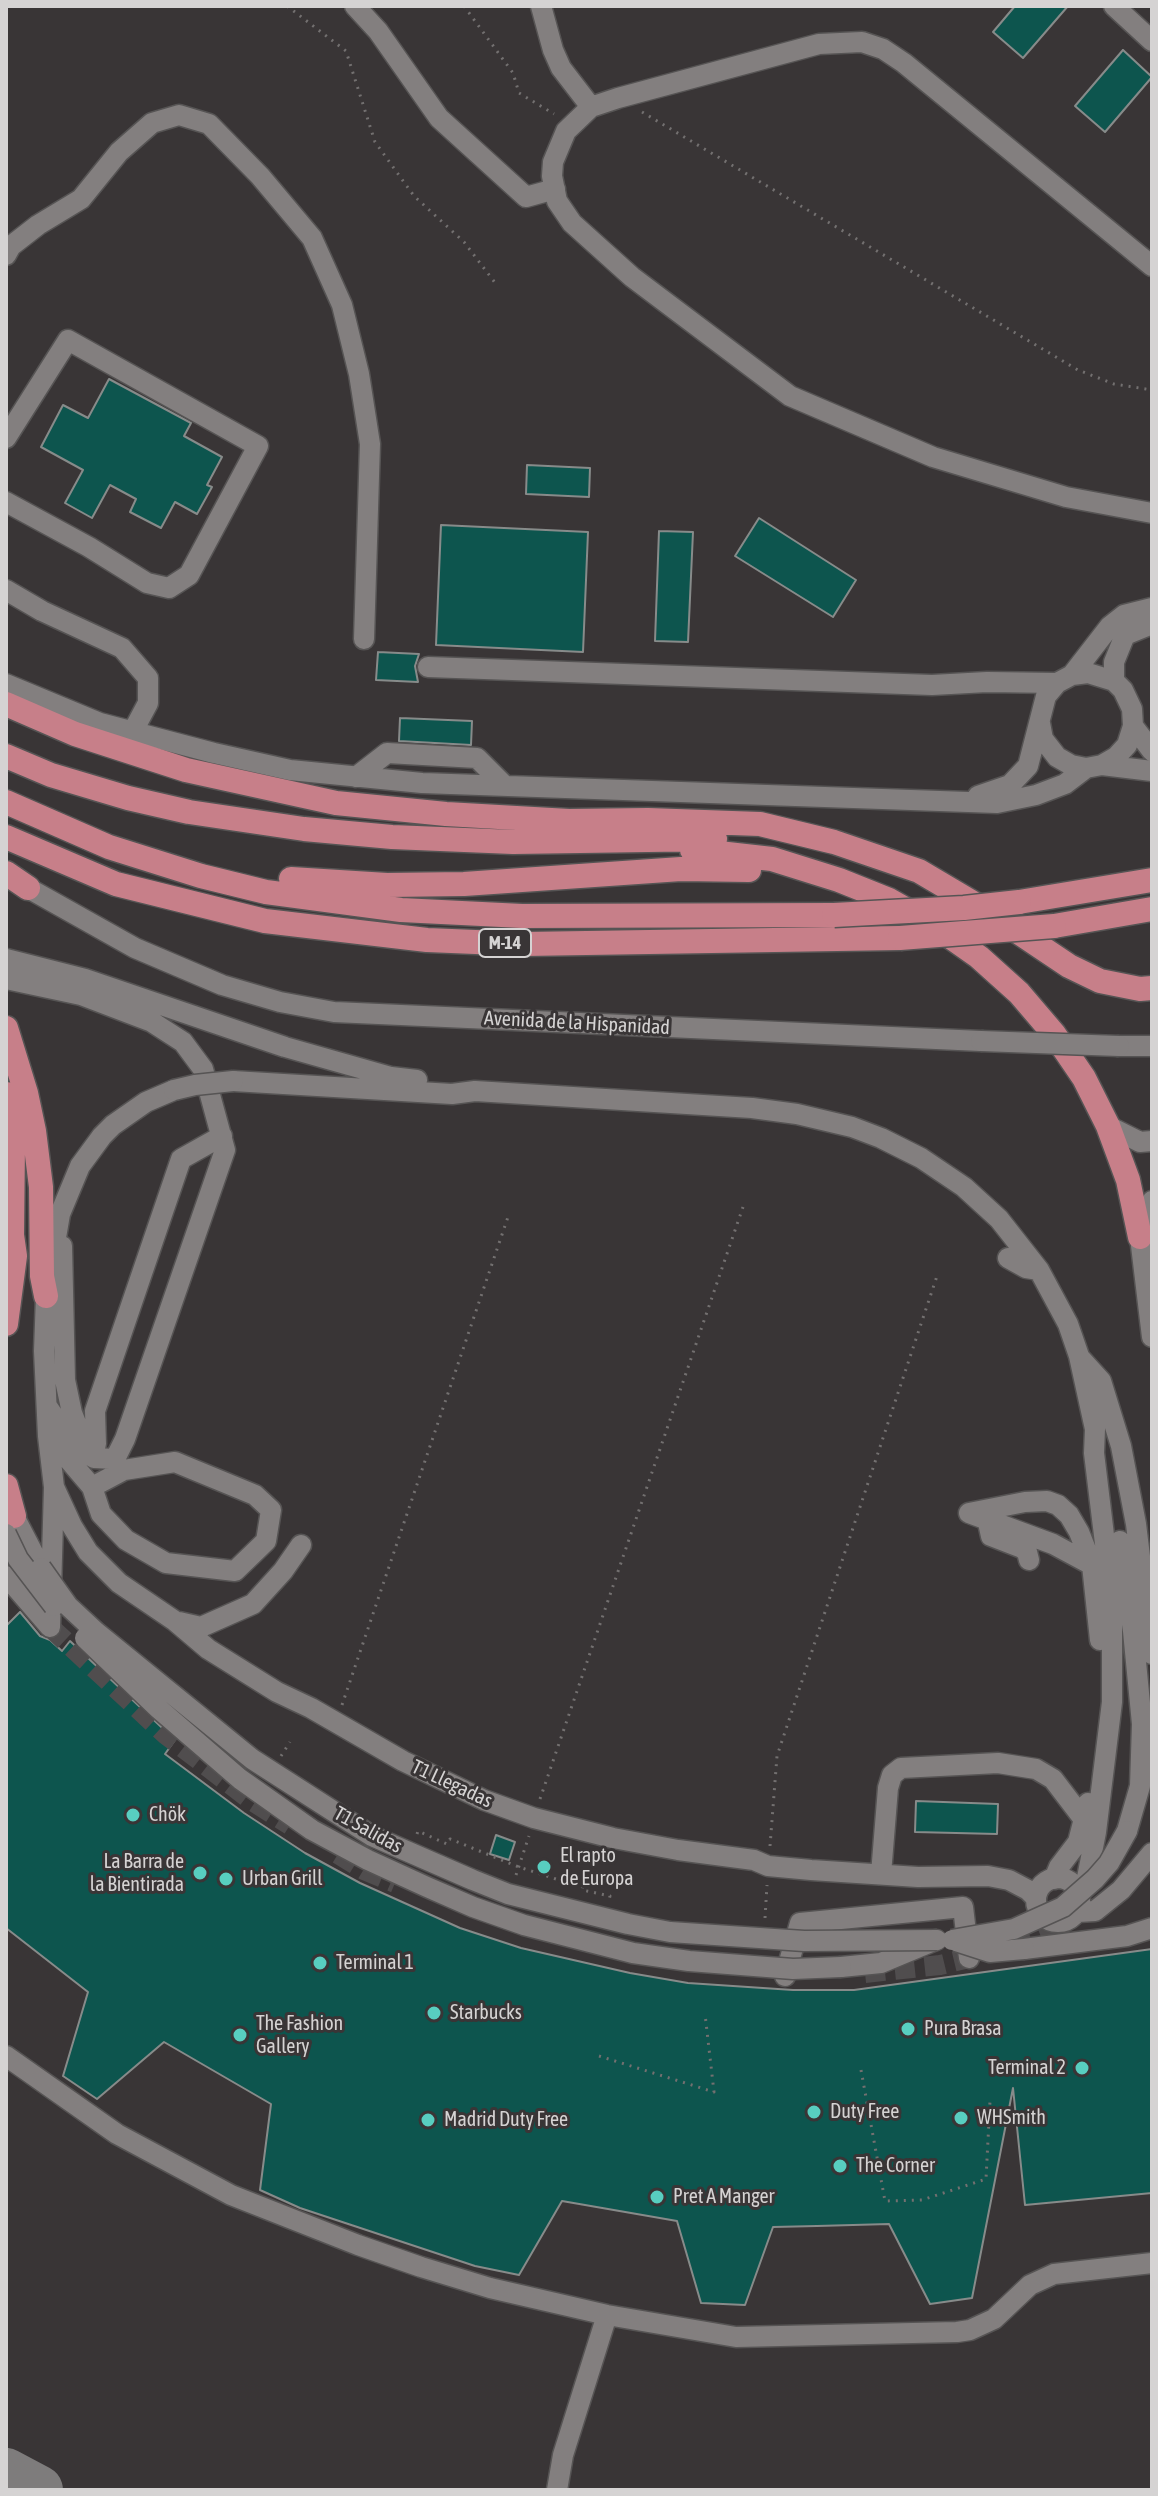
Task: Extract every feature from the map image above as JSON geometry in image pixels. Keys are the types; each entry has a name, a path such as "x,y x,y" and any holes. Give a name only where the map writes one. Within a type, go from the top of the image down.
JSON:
{"highway":[{"path":"6,704 75,734 186,770 336,803 446,814 569,821 760,824 834,842 919,871 990,913 1069,966 1100,981 1140,989 1152,988"},
{"path":"6,756 51,775 189,812 304,829 392,837 585,842 772,859 889,900 935,926 979,957 1019,993 1054,1034 1084,1078 1108,1126 1128,1180 1140,1237"},
{"name":"M-14","path":"6,802 109,847 201,876 266,892 401,910 522,916 834,915 1019,902 1152,880"},
{"name":"M-14","path":"6,837 34,852 116,884 265,921 427,940 524,944 900,938 1054,926 1152,909"},
{"path":"585,842 683,838 834,842"},
{"path":"201,876 266,876 387,885 758,870 839,880"},
{"path":"6,873 28,888"},
{"path":"9,1036 34,1131 41,1187 42,1276 46,1296"},
{"path":"6,1094 13,1146 9,1244 15,1256 6,1324"},
{"path":"6,1486 9,1519"}],"street":[{"path":"355,6 378,31 439,118 526,197 555,189"},
{"path":"541,6 561,68 591,107"},
{"path":"1114,6 1149,31"},
{"path":"1152,266 904,63 883,49 862,42 819,44 591,107 572,125 556,151 552,176 557,201 572,223 632,277 790,396 933,457 1066,497 1152,513"},
{"path":"6,255 11,246 38,225 81,199 119,152 152,123 179,115 209,124 260,176 312,238 342,305 359,374 370,444 364,639"},
{"path":"6,438 68,340 258,446 189,575 169,588 147,583 6,502"},
{"path":"6,590 42,611 122,648 148,678 148,703 132,733"},
{"path":"958,802 1010,785 1028,766 1046,696 1110,626 1124,615 1152,608"},
{"path":"1114,681 1114,662 1125,635 1152,624"},
{"path":"6,684 132,733 290,770 422,783 997,803 1036,795 1065,784 1116,757 1127,745 1133,726 1132,709 1123,690 1114,681 1088,673 1064,679 932,685 428,667"},
{"path":"6,674 100,723"},
{"path":"987,682 1026,699 1040,717 1043,739 1057,757 1071,765 1152,771"},
{"path":"1133,726 1152,751"},
{"name":"Avenida de la Hispanidad","path":"28,888 135,948 222,985 280,1002 334,1012 1149,1048"},
{"path":"6,959 85,979 285,1047 376,1073 453,1084 475,1091"},
{"path":"6,979 81,995 152,1022 183,1042 203,1069 225,1150 125,1439 115,1459 94,1458 74,1446 47,1406"},
{"path":"6,1576 50,1627 54,1487 48,1436 46,1296 60,1214 80,1166 102,1136 146,1102 174,1090 233,1081 437,1093 475,1091 752,1108 797,1114 852,1127 921,1158 964,1187 999,1219 1039,1270 1068,1324 1079,1356 1095,1429 1104,1452 1121,1551 1141,1711 1140,1786 1127,1831 1109,1863 1063,1907 1014,1929 945,1940 881,1963 841,1967 793,1969 633,1953 561,1935 461,1902 368,1860 312,1830 240,1779 159,1709 59,1612 35,1584 18,1559 9,1519"},
{"path":"1108,1126 1140,1142 1152,1141"},
{"path":"96,1444 95,1411 181,1159 222,1136"},
{"path":"1152,1201 1140,1237 1152,1337"},
{"path":"60,1214 65,1380 72,1413 80,1433 96,1444 125,1439"},
{"path":"1008,1258 1026,1268 1039,1270"},
{"path":"1079,1356 1101,1381 1121,1446 1136,1524 1152,1654"},
{"path":"978,1516 1025,1502 1047,1501 1058,1505 1069,1515 1079,1532 1092,1565 1099,1613 1099,1699 1085,1821 1078,1842 1054,1879 1040,1888 1036,1898 1043,1917 1056,1923 1068,1921 1087,1878 1096,1832 1112,1702 1112,1601 1094,1453 1095,1429"},
{"path":"48,1436 92,1487 101,1514 126,1540 166,1563 235,1571 266,1541 271,1510 255,1495 175,1462 124,1470 92,1487"},
{"name":"T1 Llegadas","path":"54,1487 88,1552 119,1583 175,1621 208,1649 277,1692 403,1761 533,1823 754,1860 768,1866 881,1874 988,1876 1009,1880 1036,1898"},
{"path":"72,1526 101,1514"},
{"path":"978,1516 991,1536 1022,1548 1029,1560"},
{"path":"978,1516 1053,1544 1092,1565"},
{"name":"T1 Salidas","path":"9,1519 68,1606 252,1759 372,1836 508,1894 647,1928 945,1940"},
{"path":"175,1621 201,1627 253,1604 283,1571 301,1545"},
{"path":"881,1874 888,1788 892,1775 901,1768 998,1763 1036,1769 1053,1779 1085,1821"},
{"path":"1054,1879 1071,1882 1079,1902 1095,1911 1121,1890 1152,1853"},
{"path":"785,1976 800,1923 963,1907 969,1958"},
{"path":"945,1940 990,1952 1103,1940 1152,1928"},
{"path":"6,2056 117,2134 231,2195 358,2245 476,2284 607,2315 736,2337 957,2332 970,2330 994,2319 1030,2285 1054,2274 1152,2263"},
{"path":"557,2490 563,2455 607,2315"}],"path":[{"path":"287,6 346,51 375,142 414,196 464,242 496,284"},
{"path":"464,6 513,73 519,93 572,125"},
{"path":"618,98 1078,370 1114,384 1152,390"},
{"path":"514,1881 743,1207"},
{"path":"340,1710 509,1214"},
{"path":"768,1933 768,1866 777,1756 937,1276"},
{"path":"447,1844 450,1839 519,1867 583,1884 582,1890"},
{"path":"599,2056 714,2092 705,2014"},
{"path":"861,2070 885,2201 922,2200 986,2179 990,2101"}],"building":[{"path":"1015,6 1068,6 1023,58 993,32"},
{"path":"1123,50 1152,77 1105,132 1075,106"},
{"path":"109,379 191,423 184,436 222,457 207,485 212,487 197,514 175,502 161,528 130,512 136,499 110,485 92,518 65,503 83,470 41,447 63,405 88,418"},
{"path":"527,465 590,468 589,497 526,494"},
{"path":"759,518 856,580 833,617 735,556"},
{"path":"441,525 588,532 583,652 436,645"},
{"path":"659,531 693,532 688,642 655,641"},
{"path":"378,652 419,654 415,666 418,682 376,680"},
{"path":"400,718 472,721 471,745 399,741"},
{"name":"Terminal 1","path":"20,1612 40,1636 62,1651 70,1641 175,1740 165,1754 244,1813 305,1853 360,1883 460,1928 521,1948 688,1983 793,1990 854,1990 1152,1949 1152,2193 1025,2205 1013,2088 972,2298 930,2304 889,2224 773,2227 745,2305 701,2303 677,2221 562,2201 519,2275 475,2266 300,2208 260,2190 271,2104 164,2042 97,2099 63,2076 88,1992 6,1928 6,1626"},
{"path":"916,1801 998,1804 997,1834 915,1832"},
{"path":"496,1835 515,1842 509,1860 490,1854"}],"taxiway":[{"path":"6,2473 38,2490"}],"tunnel":[{"path":"50,1627 165,1734 252,1801 290,1825"},
{"path":"338,1854 364,1870 395,1883"},
{"path":"865,1973 940,1965 969,1958 1056,1923"}],"place":[{"name":"Chök","path":"133,1815"},
{"name":"El rapto de Europa","path":"544,1867"},
{"name":"La Barra de la Bientirada","path":"200,1873"},
{"name":"Urban Grill","path":"226,1879"},
{"name":"Terminal 1","path":"320,1963"},
{"name":"Starbucks","path":"434,2013"},
{"name":"Pura Brasa","path":"908,2029"},
{"name":"The Fashion Gallery","path":"240,2035"},
{"name":"Terminal 2","path":"1082,2068"},
{"name":"Duty Free","path":"814,2112"},
{"name":"WHSmith","path":"961,2118"},
{"name":"Madrid Duty Free","path":"428,2120"},
{"name":"The Corner","path":"840,2166"},
{"name":"Pret A Manger","path":"657,2197"}]}
